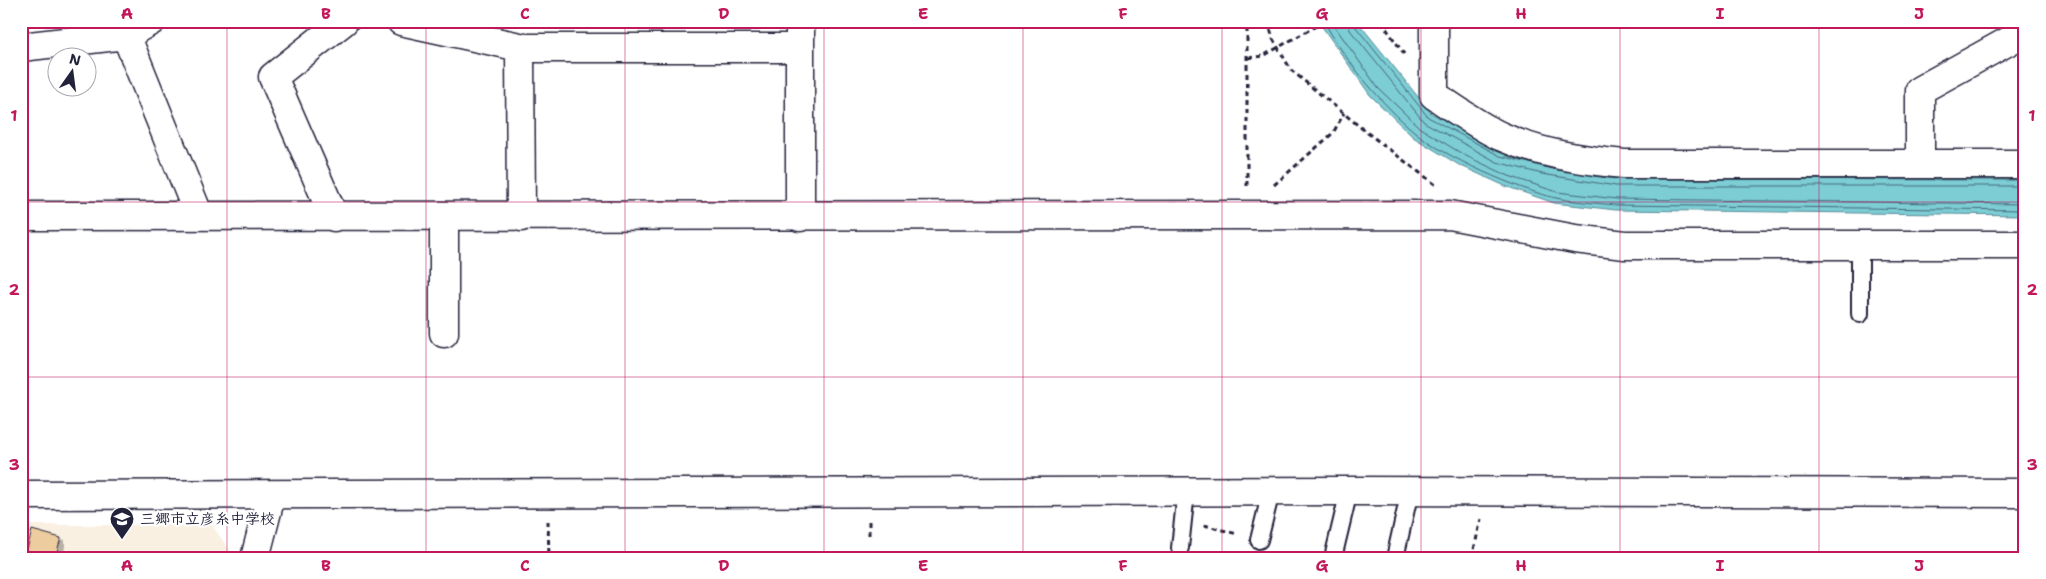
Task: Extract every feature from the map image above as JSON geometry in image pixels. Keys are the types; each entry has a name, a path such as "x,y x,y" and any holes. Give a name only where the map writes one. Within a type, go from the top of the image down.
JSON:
{"street":[{"path":"21,47 126,35 151,21"},
{"path":"334,217 273,77 344,21"},
{"path":"401,21 520,48 800,48"},
{"path":"800,21 800,217"},
{"path":"1434,21 1434,95 1499,135 1533,148 1580,160 1624,164 2025,164"},
{"path":"1920,163 1920,90 2025,32"},
{"path":"126,35 199,216"},
{"path":"520,48 521,217"},
{"path":"21,216 800,217 1450,215 1575,239 1624,245 2025,245"},
{"path":"444,217 444,333"},
{"path":"21,495 271,496 1349,491 2025,493"},
{"path":"255,558 271,496"}],"lane":[{"path":"1860,245 1860,314"},
{"path":"1333,558 1349,491"},
{"path":"1395,558 1410,491"},
{"path":"1180,548 1186,492"},
{"path":"1259,540 1271,492"}],"path":[{"path":"1246,216 1247,21"},
{"path":"1268,21 1273,39 1291,70 1450,196 1450,215"},
{"path":"1248,58 1263,56 1325,21"},
{"path":"1269,189 1333,133 1344,113"},
{"path":"1472,558 1488,492"},
{"path":"869,520 869,539"},
{"path":"548,521 549,558"}],"shaded area":[{"name":"三郷市立彦糸中学校","path":"21,525 212,525 233,555 232,558 21,558"}],"water":[{"path":"1318,21 1357,21 1431,113 1501,152 1545,163 2025,175 2025,215 1616,210 1554,203 1505,186 1459,165 1413,137 1370,95"}],"building":[{"path":"32,530 61,538 55,558 25,558"}],"place":[{"name":"三郷市立彦糸中学校","path":"122,540"}]}
